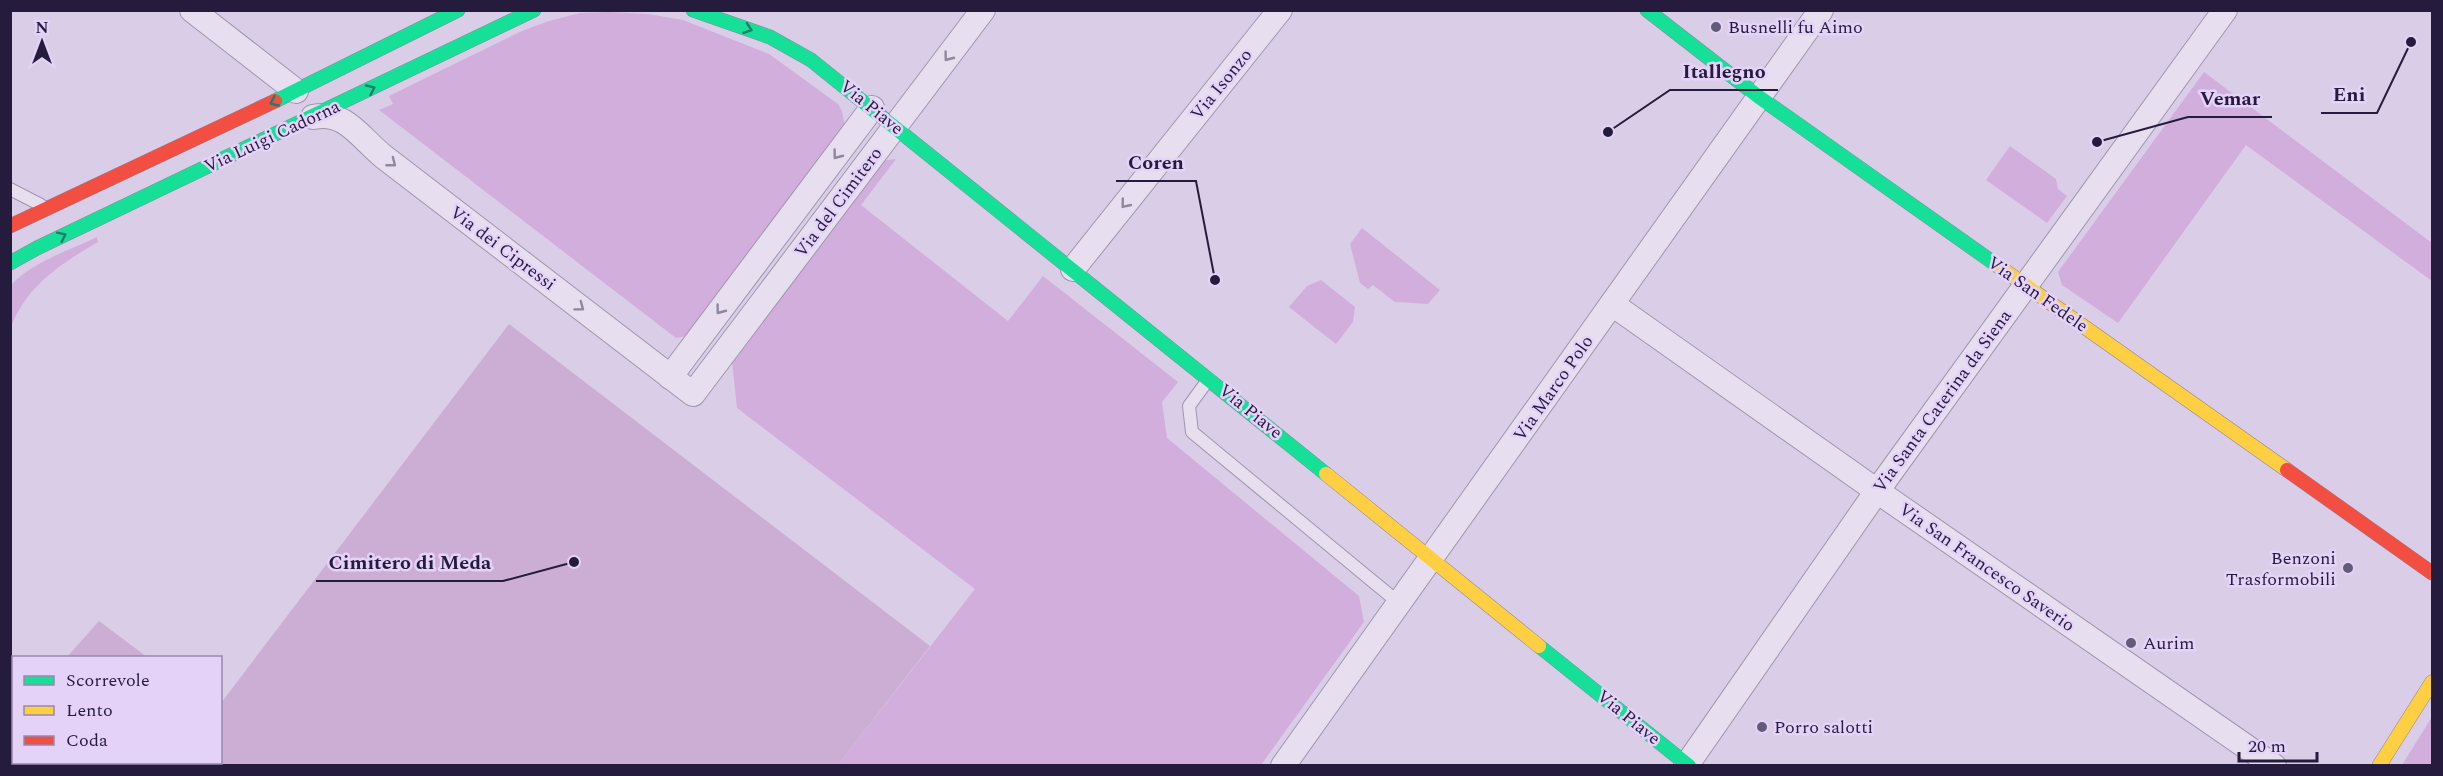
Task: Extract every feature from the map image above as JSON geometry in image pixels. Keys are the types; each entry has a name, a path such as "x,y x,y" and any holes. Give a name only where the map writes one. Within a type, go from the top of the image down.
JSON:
{"street":[{"path":"192,10 296,91"},
{"name":"Via Luigi Cadorna","path":"10,226 296,91 458,10"},
{"name":"Via Luigi Cadorna","path":"10,264 37,248 534,10"},
{"name":"Via Piave","path":"693,10 771,37 811,60"},
{"name":"Via del Cimitero","path":"693,394 983,10"},
{"name":"Via Isonzo","path":"1073,269 1280,10"},
{"name":"Via San Fedele","path":"1647,10 1759,98 2433,573"},
{"name":"Via Marco Polo","path":"1283,765 1821,10"},
{"name":"Via Santa Caterina da Siena","path":"1687,765 1877,491 2225,10"},
{"name":"Via Piave","path":"769,23 811,60 1210,378 1687,765"},
{"name":"Via del Cimitero","path":"670,377 872,108"},
{"name":"Via dei Cipressi","path":"309,118 328,115 344,121 384,157 693,394"},
{"name":"Via San Francesco Saverio","path":"1612,304 1877,491 2274,765"},
{"path":"2379,765 2433,682"}],"lane":[{"path":"10,189 46,208"},
{"path":"1210,378 1189,406 1192,432 1398,603"}],"shaded area":[{"path":"580,13 648,14 683,20 769,54 838,104 842,111 845,126 687,336 676,338 379,110 393,104 389,96 522,31"},
{"path":"2204,72 2432,243 2432,281 2246,145 2118,323 2062,285 2058,272"},
{"path":"2010,146 2056,179 2058,189 2067,196 2047,223 1986,180"},
{"path":"896,159 861,205 1008,321 1043,276 1178,382 1162,402 1167,438 1359,596 1364,622 1261,765 838,765 975,589 737,408 732,361 880,161"},
{"path":"1362,228 1440,290 1428,304 1395,302 1373,285 1368,289 1360,283 1350,244"},
{"path":"97,237 98,242 71,258 36,287 26,299 11,327 11,285 40,263"},
{"path":"1321,280 1355,307 1353,322 1336,344 1289,307 1307,286"},
{"path":"509,324 930,646 838,765 11,765 12,718 12,764 222,764 222,702"},
{"path":"99,621 146,656 68,656"},
{"path":"2432,717 2432,765 2402,765"}],"traffic: fast":[{"path":"275,101 458,10"},
{"path":"10,263 534,10"},
{"path":"693,10 770,37 811,60 1326,474"},
{"path":"1647,10 1759,97 1998,266"},
{"path":"1539,646 1689,766"}],"traffic: slow":[{"path":"1998,266 2287,470"},
{"path":"1326,474 1539,646"},
{"path":"2379,766 2432,682"}],"traffic: jam":[{"path":"10,226 275,101"},
{"path":"2287,470 2432,573"}],"place":[{"name":"Busnelli fu Aimo","path":"1716,27"},
{"name":"Eni","path":"2411,42"},
{"name":"Itallegno","path":"1608,132"},
{"name":"Vemar","path":"2097,142"},
{"name":"Coren","path":"1215,280"},
{"name":"Cimitero di Meda","path":"574,562"},
{"name":"Benzoni Trasformobili","path":"2348,568"},
{"name":"Aurim","path":"2131,643"},
{"name":"Porro salotti","path":"1762,727"}]}
